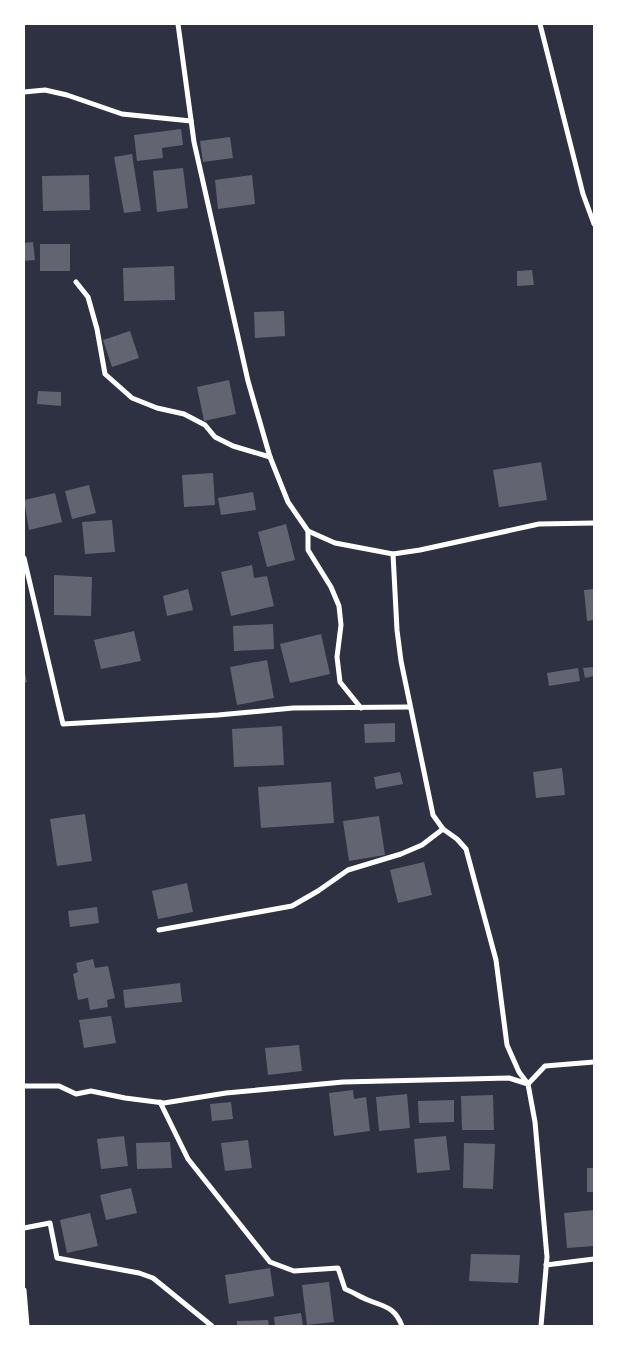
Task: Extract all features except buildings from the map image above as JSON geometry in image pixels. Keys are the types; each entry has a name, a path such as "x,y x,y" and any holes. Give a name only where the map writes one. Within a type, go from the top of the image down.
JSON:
{"street":[{"path":"178,24 194,142 248,381 270,457 288,502 308,531 335,543 393,554 420,550 538,524 594,523"},
{"path":"540,24 583,194 594,224"},
{"path":"24,92 45,90 68,95 122,114 191,121"},
{"path":"76,282 88,297 97,329 105,374 132,398 157,408 184,414 205,425 215,437 227,443 270,457"},
{"path":"308,531 308,550 331,587 339,606 341,625 337,657 340,682 362,708"},
{"path":"393,554 397,630 410,708 433,815 444,829 466,849 496,960 507,1045 528,1084 535,1122 547,1257 541,1326"},
{"path":"24,558 63,724 218,715 293,708 410,708"},
{"path":"159,930 292,906 348,870 401,854 422,845 444,829"},
{"path":"528,1084 545,1066 594,1062"},
{"path":"24,1086 59,1086 76,1094 91,1091 125,1098 160,1102 226,1093 343,1082 509,1078 528,1084"},
{"path":"160,1102 188,1159 270,1262 294,1271 338,1268 345,1289 367,1300 388,1307 399,1318 402,1326"},
{"path":"24,1228 50,1223 57,1258 139,1273 154,1278 212,1326"},
{"path":"546,1265 594,1259"},
{"path":"24,1290 26,1326"}]}
